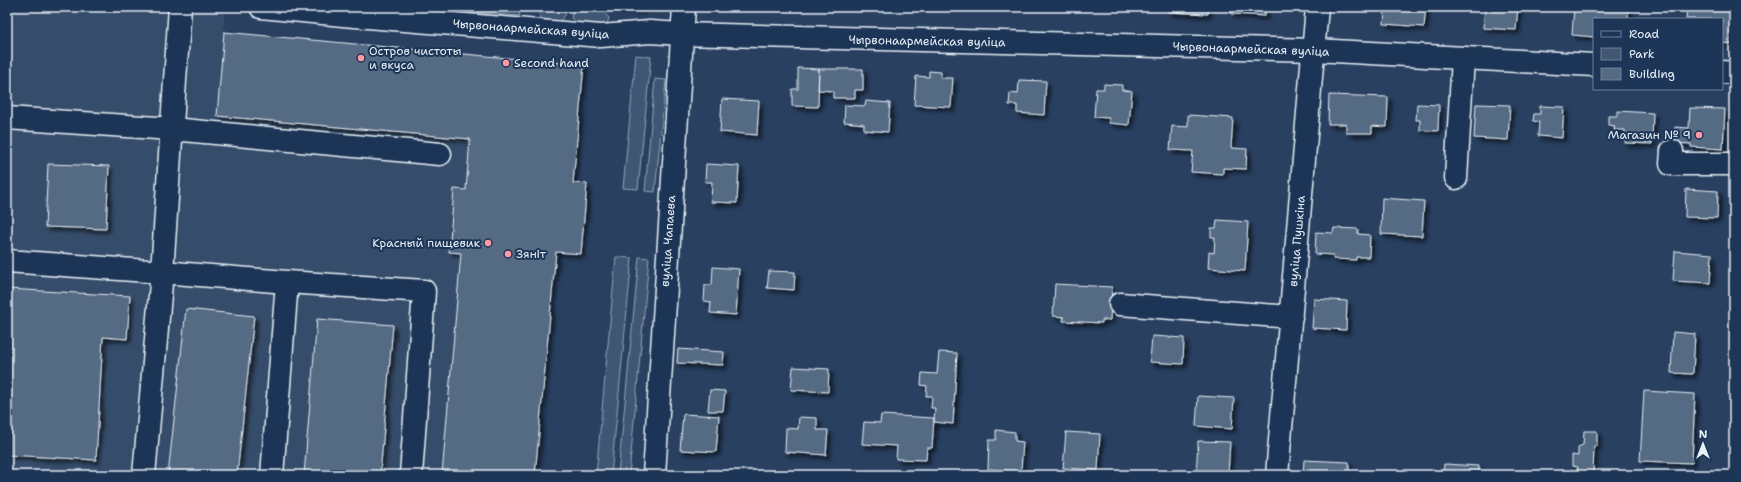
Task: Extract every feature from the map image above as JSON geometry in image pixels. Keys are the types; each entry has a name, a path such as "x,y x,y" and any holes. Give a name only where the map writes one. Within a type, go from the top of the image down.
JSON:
{"main road":[{"path":"144,475 162,272 180,7"},
{"name":"Чырвонаармейская вуліца","path":"261,7 344,11 601,36 650,32 1314,50 1593,65"},
{"name":"вуліца Чапаева","path":"654,475 684,7"},
{"name":"вуліца Пушкіна","path":"1277,475 1317,7"},
{"path":"1456,178 1463,58"},
{"path":"1723,72 1734,73"},
{"path":"7,118 172,129 440,154"},
{"path":"1672,151 1670,164 1734,164"},
{"path":"7,261 424,291 411,475"},
{"path":"272,475 287,282"},
{"path":"1120,304 1291,317"}],"shaded area":[{"path":"7,7 188,7 224,11 224,32 584,65 573,183 587,184 579,251 556,252 535,475 7,475"},
{"path":"379,7 516,7 506,16"}],"green space":[{"path":"411,7 518,7 520,16"},
{"path":"540,7 560,7 566,13 559,21 551,23 547,22 540,15 538,10"},
{"path":"577,7 591,7 602,11 609,18 606,28 580,26 571,18 572,13"},
{"path":"636,55 651,57 638,189 623,188"},
{"path":"655,79 666,80 655,192 645,191"},
{"path":"616,257 632,258 611,475 596,475"},
{"path":"639,257 649,258 629,475 618,475"}],"building":[{"path":"611,7 642,7 642,10"},
{"path":"1168,7 1209,7 1208,14 1168,12"},
{"path":"1231,7 1265,7 1265,16 1231,14"},
{"path":"1385,7 1426,7 1424,27 1384,24"},
{"path":"1485,7 1518,7 1516,30 1483,28"},
{"path":"1574,7 1629,7 1628,18 1593,18 1593,37 1572,35"},
{"path":"1687,7 1734,8 1732,44 1723,43 1723,18 1686,18"},
{"name":"Зяніт","path":"224,32 584,65 573,183 587,184 581,254 556,252 535,475 442,475 461,253 449,252 454,189 466,190 470,139 217,116"},
{"path":"798,68 819,69 818,107 792,106 792,89 798,89"},
{"path":"819,69 863,69 863,90 855,90 855,98 833,98 833,91 818,90"},
{"path":"929,71 941,72 941,78 953,78 951,107 914,105 916,76 929,77"},
{"path":"1019,80 1046,81 1044,115 1017,113 1017,105 1009,105 1010,93 1018,94"},
{"path":"1104,84 1122,85 1122,90 1132,91 1129,125 1109,123 1109,118 1094,117 1096,89 1104,89"},
{"path":"1329,95 1388,97 1387,127 1372,126 1372,133 1346,133 1346,124 1328,124"},
{"path":"722,99 759,101 757,135 720,132"},
{"path":"866,101 890,103 888,132 864,130 864,124 844,122 845,105 865,106"},
{"path":"1417,104 1439,105 1438,131 1420,130 1420,120 1416,120"},
{"path":"1476,104 1510,105 1508,140 1474,138"},
{"path":"1540,106 1564,107 1562,138 1538,136 1539,122 1533,121 1534,114 1540,114"},
{"name":"Магазин № 9","path":"1690,108 1725,109 1723,149 1691,147 1691,144 1674,143 1675,127 1689,128"},
{"path":"1617,111 1653,113 1652,144 1625,143 1625,130 1614,130 1615,126 1608,125 1608,116 1617,116"},
{"path":"1188,115 1233,118 1231,148 1247,149 1246,169 1223,168 1223,174 1191,172 1193,151 1170,150 1172,126 1188,127"},
{"path":"48,164 109,166 106,229 45,227"},
{"path":"706,164 739,166 737,203 711,202 712,182 705,182"},
{"path":"1686,189 1718,191 1717,218 1685,217"},
{"path":"1382,198 1424,201 1422,236 1381,234"},
{"path":"1217,220 1248,222 1245,271 1208,268 1209,252 1214,253 1215,237 1211,237 1211,228 1216,228"},
{"path":"1334,228 1358,229 1358,234 1370,235 1369,257 1356,257 1356,260 1333,259 1334,255 1315,254 1316,232 1333,233"},
{"path":"1675,251 1712,254 1710,283 1673,281"},
{"path":"713,267 739,269 736,315 710,313 711,302 704,301 705,285 712,285"},
{"path":"769,271 795,272 794,290 767,288"},
{"path":"1055,284 1112,287 1110,320 1102,320 1102,323 1063,321 1064,317 1053,316"},
{"path":"7,289 130,296 127,339 103,337 96,460 7,455"},
{"path":"1314,299 1347,301 1346,330 1312,328"},
{"path":"186,309 254,316 237,475 168,475"},
{"path":"317,319 393,325 380,475 304,475"},
{"path":"1673,332 1695,334 1693,374 1671,373"},
{"path":"1152,336 1184,338 1183,364 1150,362"},
{"path":"678,349 724,352 723,365 677,363"},
{"path":"939,352 957,353 953,424 934,422 935,408 931,408 932,396 926,396 927,386 921,385 922,373 937,374"},
{"path":"793,367 829,369 828,392 791,390"},
{"path":"710,390 725,391 723,411 708,411"},
{"path":"1644,391 1695,394 1692,463 1640,461"},
{"path":"1198,396 1234,398 1232,429 1196,426"},
{"path":"683,414 719,416 716,452 680,450"},
{"path":"881,415 934,418 932,448 927,448 926,460 896,459 897,446 862,444 864,422 880,423"},
{"path":"799,417 817,418 817,430 828,430 826,455 785,452 786,428 798,429"},
{"path":"996,430 1015,432 1015,441 1023,442 1021,471 988,469 989,440 996,440"},
{"path":"1584,431 1597,431 1597,446 1594,446 1593,475 1553,475 1553,473 1571,474 1571,470 1578,470 1578,467 1572,466 1572,455 1578,456 1578,447 1583,445"},
{"path":"1066,432 1100,434 1098,470 1063,468"},
{"path":"1198,441 1230,442 1228,475 1196,475"},
{"path":"1304,460 1349,462 1349,475 1303,475"},
{"path":"1444,464 1479,466 1479,475 1443,475"}],"place":[{"name":"Остров чистоты и вкуса","path":"361,58"},
{"name":"Second hand","path":"506,63"},
{"name":"Магазин № 9","path":"1699,135"},
{"name":"Красный пищевик","path":"488,243"},
{"name":"Зяніт","path":"508,254"}]}
